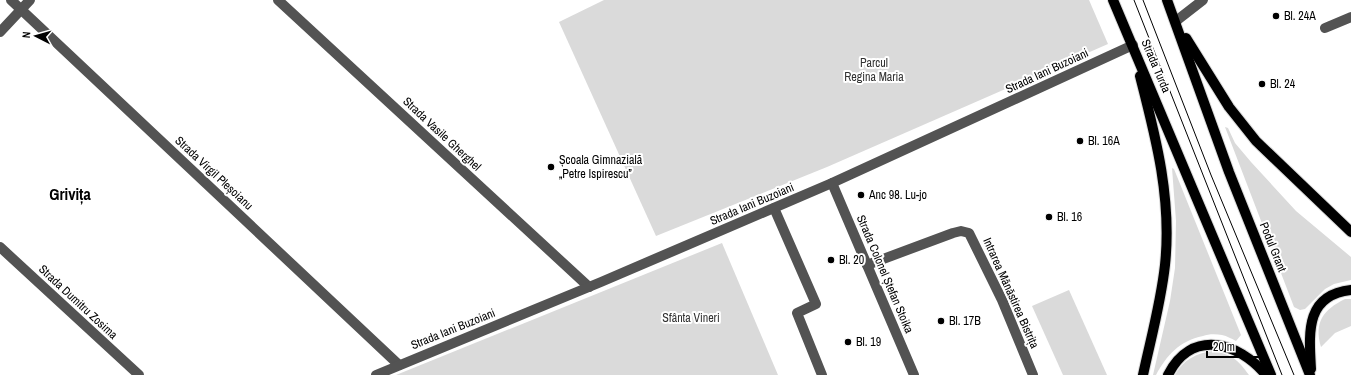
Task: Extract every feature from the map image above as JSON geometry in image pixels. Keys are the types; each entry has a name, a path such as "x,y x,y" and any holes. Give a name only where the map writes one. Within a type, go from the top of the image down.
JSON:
{"main road":[{"name":"Strada Turda","path":"1113,0 1271,375"},
{"path":"1167,0 1176,21 1229,107 1256,141 1351,232"},
{"name":"Podul Grant","path":"1176,21 1229,172 1311,375"},
{"path":"1133,45 1158,147 1165,186 1165,263 1161,293 1143,375"},
{"path":"1311,375 1309,339 1311,320 1317,308 1328,297 1343,291 1351,290"},
{"path":"1168,375 1173,365 1183,354 1200,346 1212,344 1227,346 1244,354 1259,366 1266,375"}],"street":[{"name":"Strada Virgil Pleșoianu","path":"11,0 399,366"},
{"path":"0,32 30,0"},
{"name":"Strada Vasile Gherghel","path":"278,0 589,287"},
{"path":"1176,21 1203,0"},
{"path":"1325,28 1351,17"},
{"name":"Strada Iani Buzoiani","path":"376,375 589,287 832,183 1133,45"},
{"name":"Strada Colonel Ștefan Stoika","path":"832,183 914,375"},
{"path":"774,208 816,304 797,313 822,375"},
{"name":"Intrarea Mănăstirea Bistrița","path":"867,265 953,233 961,231 969,233 1002,300 1033,375"},
{"name":"Strada Dumitru Zosima","path":"0,248 139,375"}],"green space":[{"name":"Parcul Regina Maria","path":"604,0 1089,0 1108,44 827,167 656,236 559,22"},
{"path":"1225,127 1228,128 1235,143 1251,162 1296,211 1351,257 1351,280 1334,284 1325,289 1305,309 1300,310 1294,307"},
{"path":"1172,168 1174,169 1241,335 1236,341 1224,335 1215,334 1205,335 1187,341 1169,355 1156,375 1153,375 1170,301 1175,268 1176,221"},
{"name":"Sfânta Vineri","path":"722,243 778,375 396,375"},
{"path":"1069,290 1107,375 1063,375 1032,306"},
{"path":"1345,299 1351,299 1351,326 1335,333 1321,347 1319,330 1322,318 1326,312 1337,303"},
{"path":"1213,351 1234,358 1249,375 1175,375 1186,361 1201,353"}],"tram line":[{"path":"1134,0 1282,375"},
{"path":"1143,0 1211,175 1294,375"}],"place":[{"name":"Bl. 24A","path":"1276,16"},
{"name":"Bl. 24","path":"1262,84"},
{"name":"Bl. 16A","path":"1080,141"},
{"name":"Școala Gimnazială „Petre Ispirescu”","path":"551,167"},
{"name":"Anc 98. Lu-jo","path":"861,195"},
{"name":"Bl. 16","path":"1049,217"},
{"name":"Bl. 20","path":"831,260"},
{"name":"Bl. 17B","path":"941,321"},
{"name":"Bl. 19","path":"848,342"}],"district":[{"name":"Grivița","path":"70,194"}]}
